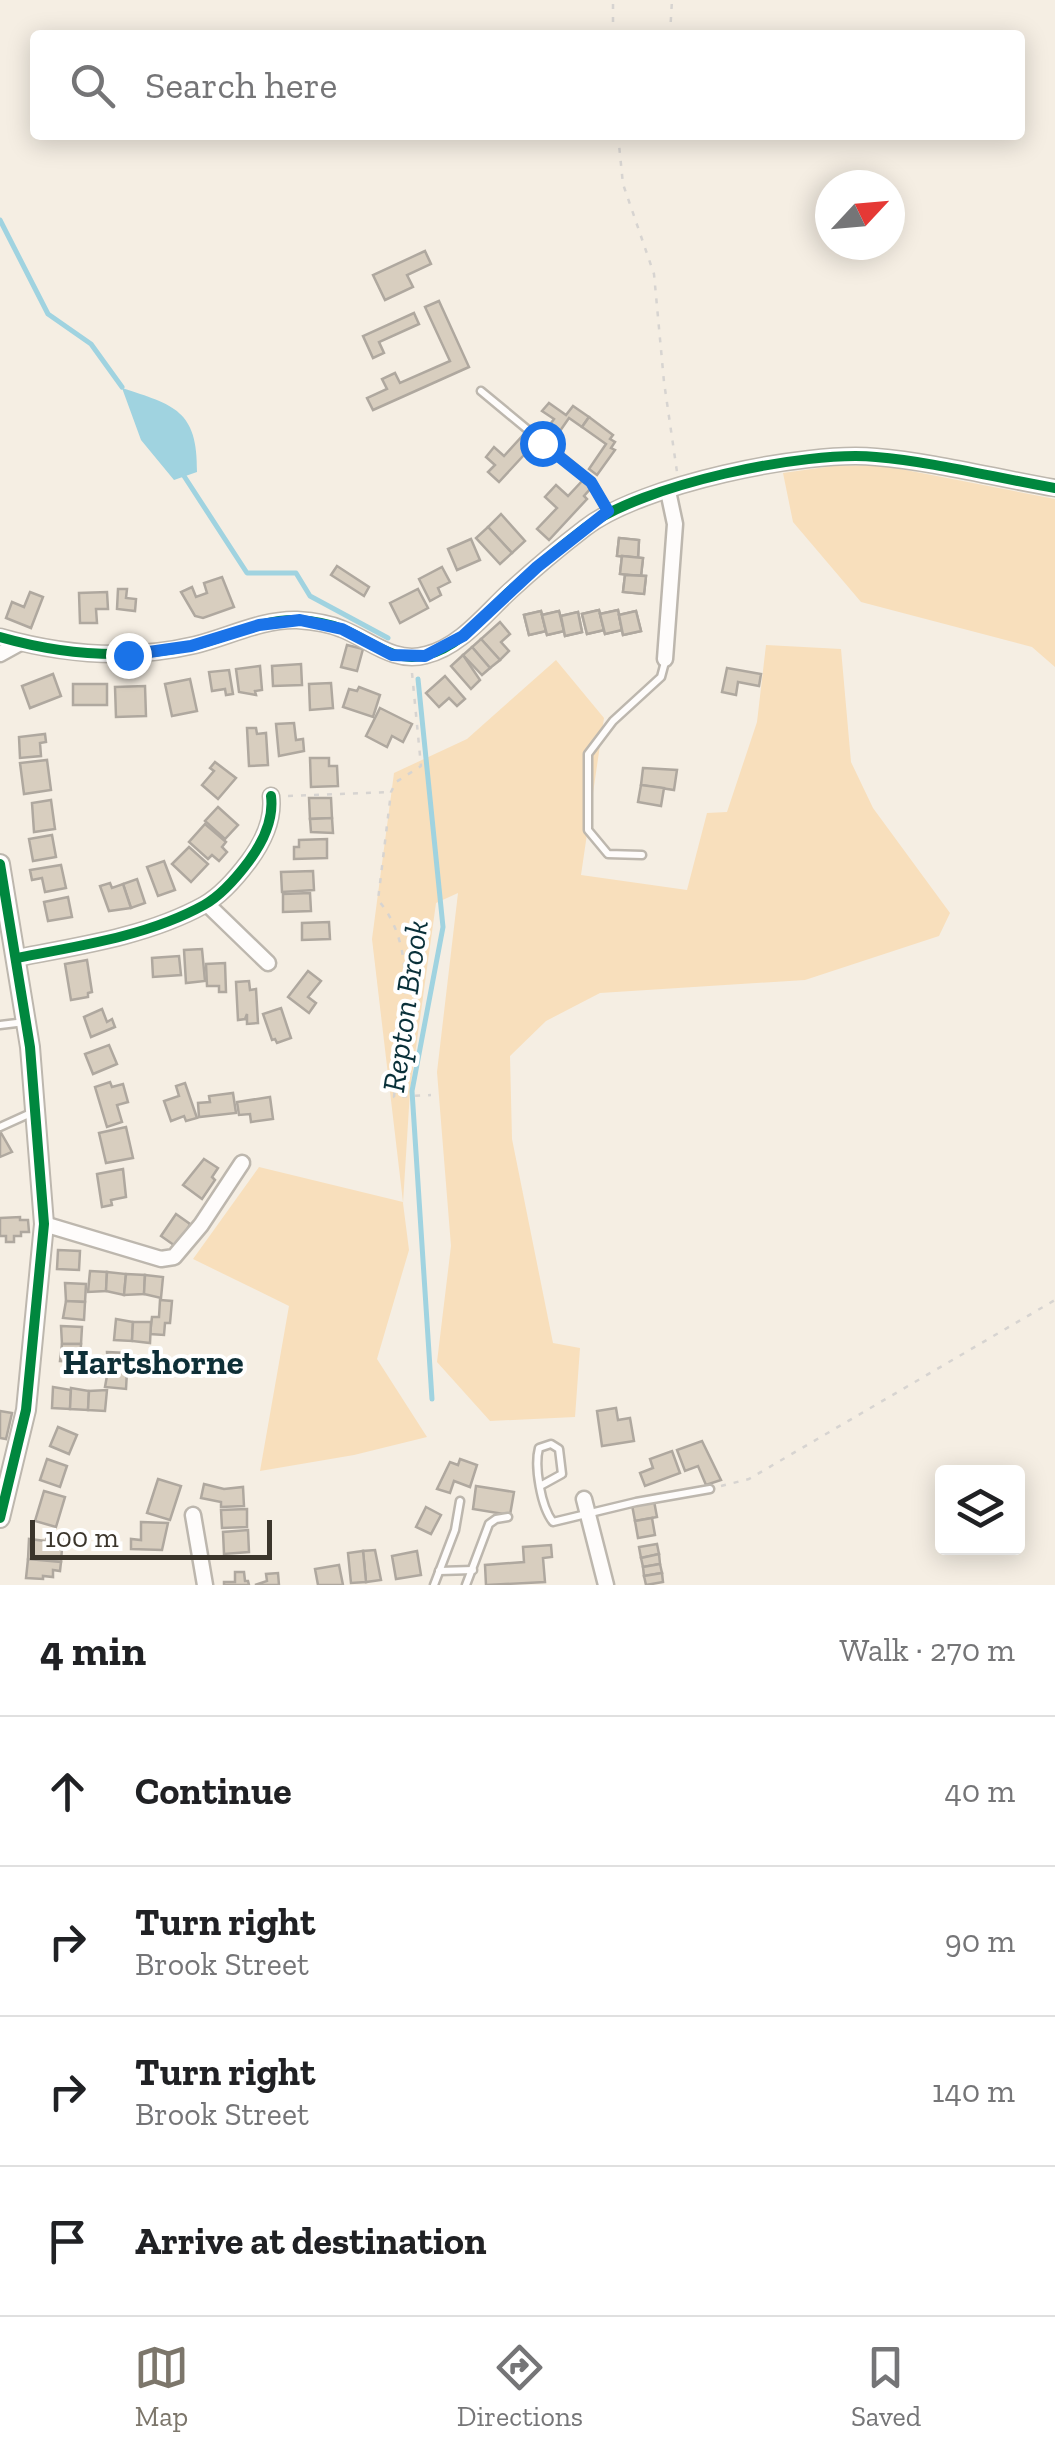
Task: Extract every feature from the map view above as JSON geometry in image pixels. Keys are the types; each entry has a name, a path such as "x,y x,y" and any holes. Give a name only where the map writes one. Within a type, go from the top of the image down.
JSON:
{"street":[{"path":"0,637 20,643 128,655 191,646 259,625 300,620 342,629 392,655 425,656 463,636 537,567 608,511 674,489 779,464 875,456 1055,488"},
{"path":"665,659 674,489"},
{"path":"0,654 20,643"},
{"path":"16,958 118,936 207,904 256,852 273,811 270,796"},
{"path":"0,864 37,1110 44,1224 26,1410 0,1518"},
{"path":"207,904 268,963"},
{"path":"44,1224 161,1259 174,1257 201,1226 242,1163"},
{"path":"584,1499 606,1585"},
{"path":"193,1515 205,1585"}],"lane":[{"path":"480,391 591,482 608,511"},
{"path":"642,855 608,854 588,830 588,754 613,721 662,677 665,659"},
{"path":"0,1026 26,1022"},
{"path":"0,1127 37,1110"},
{"path":"542,1485 562,1474 555,1444 536,1452 542,1485 548,1514 553,1522 710,1489"},
{"path":"434,1585 455,1530 460,1501"},
{"path":"466,1585 490,1524 508,1518"},
{"path":"438,1571 472,1570"}],"path":[{"path":"613,0 613,30"},
{"path":"670,30 672,0"},
{"path":"619,140 623,184 654,274 674,489"},
{"path":"410,657 422,766 396,782 391,792 378,900 391,915 407,976 394,1097 431,1095"},
{"path":"270,796 391,792"},
{"path":"710,1489 749,1479 1055,1300"}],"shaded area":[{"path":"880,465 1055,499 1055,667 1032,647 861,602 793,522 783,473"},
{"path":"766,645 841,649 851,762 873,808 950,913 939,936 805,980 600,993 546,1021 510,1056 512,1139 553,1343 580,1348 575,1417 490,1421 437,1362 451,1246 437,1072 458,893 436,903 410,1091 403,1203 409,1250 377,1359 427,1437 354,1455 260,1471 289,1306 193,1259 259,1167 403,1202 372,939 394,773 467,739 556,660 604,718 581,875 687,890 707,813 727,812 757,722"}],"water":[{"path":"122,388 179,413 193,435 197,472 174,480 141,440"}],"building":[{"path":"425,251 431,264 407,275 413,287 385,300 373,275"},
{"path":"439,301 469,367 373,410 367,398 387,389 382,379 395,373 400,383 450,361 425,307"},
{"path":"414,313 419,324 379,342 384,353 373,358 363,336"},
{"path":"549,403 566,415 573,406 589,417 582,427 569,418 553,441 543,434 554,419 542,411"},
{"path":"589,417 613,435 610,439 615,442 611,448 615,450 597,475 589,469 606,444 582,427"},
{"path":"524,434 534,444 499,482 488,472 495,465 486,457 494,447 504,456"},
{"path":"583,480 591,488 584,496 587,499 549,540 537,529 557,508 545,497 556,485 568,496"},
{"path":"501,514 525,541 512,553 488,527"},
{"path":"488,527 512,553 500,564 476,538"},
{"path":"619,538 639,540 638,558 617,556"},
{"path":"619,538 639,540 638,558 617,556"},
{"path":"471,539 480,560 457,570 448,549"},
{"path":"622,556 643,558 641,576 620,574"},
{"path":"622,556 643,558 641,576 620,574"},
{"path":"337,566 369,587 364,596 331,575"},
{"path":"442,567 450,582 438,588 441,595 430,601 419,579"},
{"path":"625,575 646,576 644,594 623,592"},
{"path":"625,575 646,576 644,594 623,592"},
{"path":"222,577 234,607 203,618 195,616 181,592 192,587 196,597 207,593 204,583"},
{"path":"118,589 127,589 126,598 136,599 135,611 117,609"},
{"path":"418,589 428,608 400,623 390,603"},
{"path":"30,592 43,597 31,628 6,618 12,602 24,607"},
{"path":"107,592 108,609 96,609 97,623 80,623 79,593"},
{"path":"599,610 604,630 587,634 582,614"},
{"path":"599,610 604,630 587,634 582,614"},
{"path":"618,610 622,630 605,634 600,614"},
{"path":"618,610 622,630 605,634 600,614"},
{"path":"541,611 546,631 529,635 524,615"},
{"path":"541,611 546,631 529,635 524,615"},
{"path":"559,611 564,631 547,635 542,615"},
{"path":"559,611 564,631 547,635 542,615"},
{"path":"636,611 641,631 623,635 619,615"},
{"path":"636,611 641,631 623,635 619,615"},
{"path":"578,612 582,632 565,636 561,616"},
{"path":"578,612 582,632 565,636 561,616"},
{"path":"500,622 510,634 501,642 509,651 500,660 481,639"},
{"path":"481,639 500,660 490,668 472,647"},
{"path":"347,645 363,649 357,671 341,667"},
{"path":"472,647 490,668 482,675 463,655"},
{"path":"463,655 480,680 471,689 451,666"},
{"path":"301,664 302,685 273,686 272,666"},
{"path":"260,666 262,690 255,691 256,695 239,692 236,669"},
{"path":"727,668 761,674 759,686 738,682 736,695 722,692"},
{"path":"229,670 233,694 226,695 225,689 212,691 209,672"},
{"path":"53,674 61,696 30,708 22,686"},
{"path":"445,676 465,699 457,706 449,698 439,707 426,693"},
{"path":"190,679 197,711 172,716 165,684"},
{"path":"331,683 333,708 310,710 309,684"},
{"path":"73,684 107,684 107,705 73,705"},
{"path":"145,686 146,716 116,717 115,687"},
{"path":"359,687 380,695 373,717 343,707 349,689 357,691"},
{"path":"380,708 412,724 403,742 392,736 387,747 366,736"},
{"path":"294,723 296,740 303,739 304,751 279,756 276,724"},
{"path":"247,728 256,728 257,734 266,733 268,765 249,766"},
{"path":"45,734 46,742 40,743 41,756 20,758 19,737"},
{"path":"310,758 329,758 329,766 337,766 338,786 311,787"},
{"path":"47,760 51,790 24,794 20,763"},
{"path":"215,762 236,778 218,799 202,785 214,771 210,768"},
{"path":"643,768 677,770 674,790 641,785"},
{"path":"641,785 664,788 661,806 638,802"},
{"path":"309,798 331,798 332,818 310,819"},
{"path":"51,800 55,829 34,832 32,803"},
{"path":"218,807 238,825 225,839 205,821"},
{"path":"332,818 333,833 311,832 310,819"},
{"path":"205,824 226,842 222,847 227,852 219,861 212,855 208,859 189,842"},
{"path":"52,835 56,857 33,861 29,839"},
{"path":"327,839 327,858 294,859 294,847 299,847 299,840"},
{"path":"189,847 208,864 191,882 172,864"},
{"path":"164,861 175,890 158,896 147,867"},
{"path":"61,865 66,888 45,892 42,878 32,880 30,870"},
{"path":"313,871 314,890 282,892 281,872"},
{"path":"137,879 145,903 131,908 123,884"},
{"path":"110,883 112,888 123,884 131,908 109,911 100,886"},
{"path":"310,893 311,911 283,912 283,894"},
{"path":"68,897 72,917 48,921 44,902"},
{"path":"329,922 330,939 302,940 302,923"},
{"path":"202,949 205,981 186,983 184,950"},
{"path":"179,956 181,975 153,977 152,958"},
{"path":"87,960 92,992 88,997 71,1000 65,964"},
{"path":"225,963 226,992 219,992 219,986 207,986 206,964"},
{"path":"308,971 321,981 308,997 316,1003 309,1013 288,997"},
{"path":"249,981 250,990 256,989 258,1023 247,1024 247,1014 245,1019 238,1020 236,982"},
{"path":"281,1008 291,1038 277,1043 272,1040 263,1014"},
{"path":"102,1009 107,1022 112,1019 115,1027 91,1037 84,1017"},
{"path":"109,1045 117,1064 93,1074 85,1054"},
{"path":"110,1082 112,1087 123,1084 128,1102 117,1105 122,1122 107,1127 95,1087"},
{"path":"185,1083 197,1118 186,1121 184,1116 171,1121 164,1101 179,1096 176,1086"},
{"path":"233,1093 236,1113 199,1117 198,1103 210,1102 209,1096"},
{"path":"270,1097 273,1119 251,1122 250,1114 239,1115 237,1102"},
{"path":"126,1127 133,1158 106,1163 99,1133"},
{"path":"0,1131 12,1152 0,1157"},
{"path":"204,1159 218,1168 202,1199 183,1185"},
{"path":"123,1169 126,1197 102,1207 97,1174"},
{"path":"176,1214 190,1224 178,1248 161,1236"},
{"path":"0,1218 28,1220 29,1232 14,1236 14,1242 6,1242 6,1236 0,1236"},
{"path":"58,1250 80,1251 79,1270 57,1269"},
{"path":"90,1271 107,1272 106,1291 88,1292"},
{"path":"107,1272 126,1274 124,1295 106,1291"},
{"path":"126,1274 145,1275 144,1294 124,1295"},
{"path":"145,1275 163,1277 161,1298 144,1294"},
{"path":"65,1283 86,1284 85,1302 66,1301"},
{"path":"160,1300 172,1301 170,1323 165,1323 164,1335 150,1334 152,1317 159,1317"},
{"path":"66,1301 85,1302 84,1320 63,1318"},
{"path":"116,1319 133,1322 132,1341 114,1340"},
{"path":"133,1322 151,1322 150,1343 132,1341"},
{"path":"61,1326 82,1327 81,1344 62,1344"},
{"path":"62,1344 81,1344 80,1362 60,1361"},
{"path":"107,1352 128,1353 127,1371 108,1370"},
{"path":"108,1370 127,1371 126,1389 105,1387"},
{"path":"53,1387 71,1390 70,1409 52,1408"},
{"path":"71,1388 89,1391 88,1410 70,1409"},
{"path":"107,1390 105,1411 88,1410 89,1391"},
{"path":"616,1408 618,1420 630,1418 634,1441 602,1446 597,1411"},
{"path":"0,1411 12,1413 6,1439 0,1438"},
{"path":"58,1427 77,1435 69,1454 50,1446"},
{"path":"702,1441 721,1480 706,1485 698,1466 685,1471 677,1450"},
{"path":"672,1451 680,1473 645,1486 640,1473 653,1468 650,1459"},
{"path":"47,1459 67,1466 60,1487 40,1480"},
{"path":"460,1459 477,1465 470,1487 454,1481 450,1493 437,1489 450,1462 458,1465"},
{"path":"158,1479 181,1486 170,1520 147,1513"},
{"path":"204,1484 224,1489 243,1487 244,1506 221,1507 221,1502 201,1498"},
{"path":"476,1486 514,1492 510,1515 473,1509"},
{"path":"44,1491 65,1497 56,1527 35,1521"},
{"path":"654,1501 657,1517 635,1521 632,1505"},
{"path":"426,1507 441,1515 431,1534 416,1527"},
{"path":"247,1509 247,1527 222,1528 221,1510"},
{"path":"652,1518 655,1535 638,1538 635,1521"},
{"path":"141,1522 168,1523 162,1550 131,1549 131,1539 141,1540"},
{"path":"248,1530 249,1552 224,1554 223,1532"},
{"path":"47,1533 63,1535 61,1562 28,1559 29,1539 46,1541"},
{"path":"657,1544 659,1554 641,1558 639,1547"},
{"path":"551,1545 552,1557 543,1558 545,1582 486,1585 485,1565 524,1562 523,1547"},
{"path":"375,1550 381,1580 366,1582 363,1551"},
{"path":"363,1551 366,1582 351,1583 348,1553"},
{"path":"417,1551 421,1575 396,1579 392,1556"},
{"path":"659,1554 660,1564 643,1567 641,1558"},
{"path":"28,1559 61,1562 60,1571 53,1570 53,1577 26,1578"},
{"path":"660,1564 662,1573 644,1576 643,1567"},
{"path":"339,1565 343,1585 318,1585 315,1569"},
{"path":"235,1572 244,1572 249,1585 224,1585 235,1582"},
{"path":"278,1573 279,1585 255,1585 267,1581 266,1574"},
{"path":"662,1573 663,1582 646,1585 644,1576"}],"waterway":[{"name":"Repton Brook","path":"0,220 48,314 91,344 122,387"},
{"name":"Repton Brook","path":"184,476 247,573 296,573 310,596 388,638"},
{"name":"Repton Brook","path":"418,679 443,927 412,1091 432,1399"}],"cycle path":[{"path":"0,637 73,651 146,653 195,645 271,622 297,620 331,625 382,650 414,657 438,651 461,637 528,575 610,512 724,474 808,459 876,457 1055,488"},
{"path":"16,958 137,932 211,901 259,846 269,822 271,796"},
{"path":"0,864 30,1047 44,1224 26,1410 0,1518"}],"district":[{"name":"Hartshorne","path":"153,1362"}],"route":[{"path":"128,655 191,646 285,620 342,629 392,655 425,656 445,648 608,511 591,482 542,443"}]}
